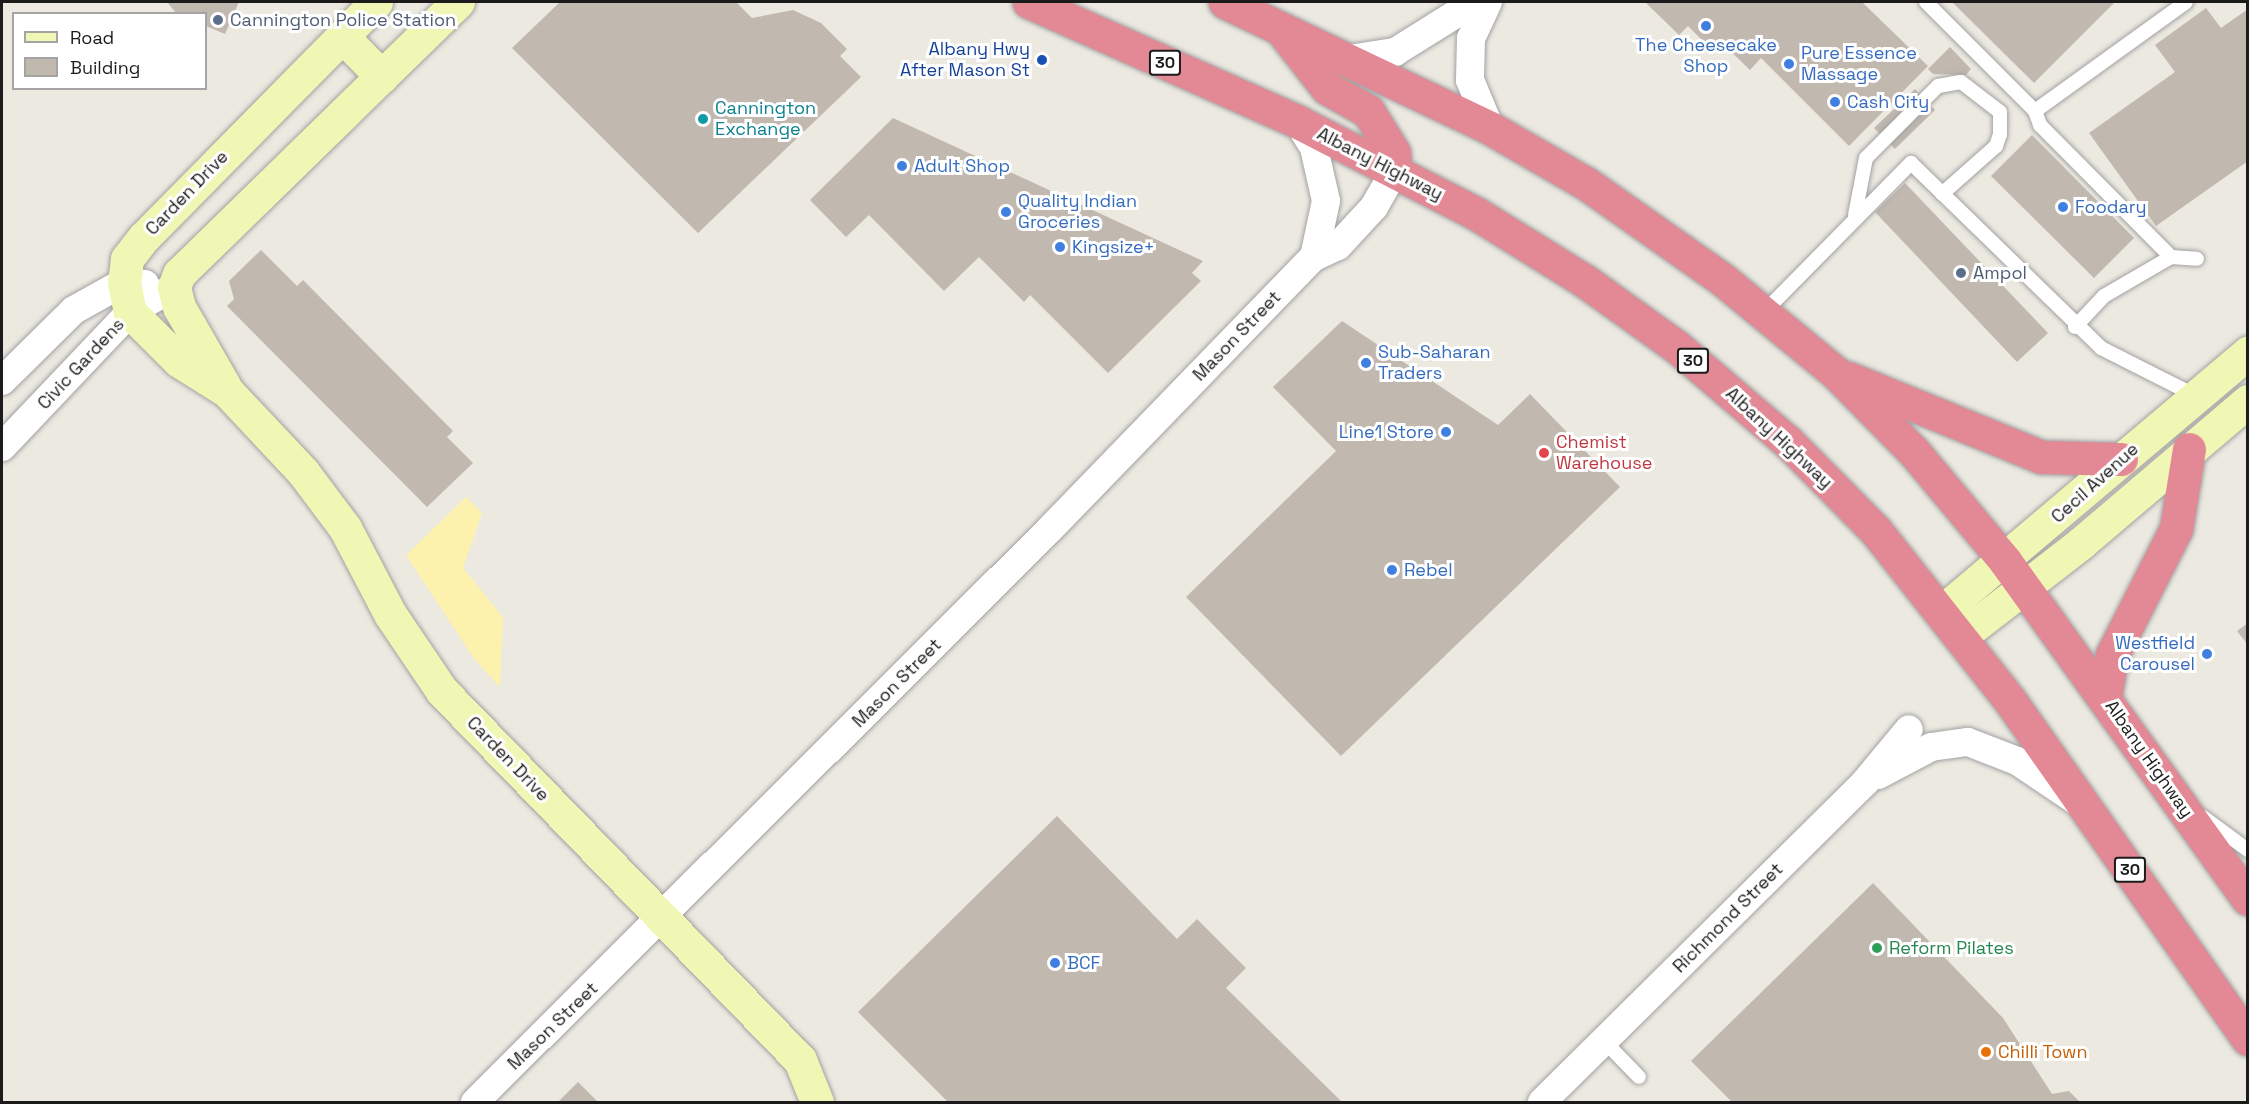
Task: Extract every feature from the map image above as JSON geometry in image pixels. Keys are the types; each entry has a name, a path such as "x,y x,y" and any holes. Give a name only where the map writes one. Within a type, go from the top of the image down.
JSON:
{"highway":[{"name":"Albany Highway","path":"1029,2 1298,122 1395,170 1575,274 1677,347 1788,442 1876,531 1951,625 2085,807 2247,1039"},
{"name":"Albany Highway","path":"1225,2 1490,128 1587,183 1763,313 1836,373 1914,452 2005,561 2105,697 2247,899"},
{"path":"1279,26 1327,88 1354,101 1379,125 1394,153 1395,170"},
{"path":"1836,373 2042,456 2121,459"},
{"path":"2105,697 2112,655 2176,529 2189,448"}],"street":[{"name":"Carden Drive","path":"227,391 179,361 127,297 127,259 144,237 376,2"},
{"path":"174,287 189,261 458,2"},
{"path":"1349,59 1395,52 1474,2"},
{"path":"1488,2 1471,38 1470,80 1490,128"},
{"path":"342,36 382,77"},
{"name":"Mason Street","path":"1298,122 1314,147 1326,201 1325,226 1314,257"},
{"name":"Mason Street","path":"475,1102 663,917 1314,257 1338,246 1358,225 1395,170"},
{"name":"Carden Drive","path":"174,287 179,308 227,391 303,472 345,528 390,614 442,691 800,1060 817,1102"},
{"name":"Civic Gardens","path":"2,381 74,310 174,287"},
{"name":"Civic Gardens","path":"2,447 127,297"},
{"name":"Cecil Avenue","path":"1951,625 2005,561 2247,353"},
{"name":"Cecil Avenue","path":"1951,625 2025,588 2247,401"},
{"name":"Richmond Street","path":"1542,1102 1866,782 1909,729"},
{"path":"1866,782 1930,747 1968,742 2017,761 2085,807"}],"lane":[{"path":"1926,2 2035,111 2040,125 2171,257"},
{"path":"2035,111 2186,2"},
{"path":"1855,215 1866,158 1938,86 1961,82 1972,85 2000,112 2000,134 1996,146 1942,194"},
{"path":"1763,313 1855,215 1911,163 2075,327 2101,348 2196,397"},
{"path":"2075,327 2104,296 2171,257 2197,259"},
{"path":"2177,798 2247,850"},
{"path":"1604,1041 1639,1077"}],"sand":[{"path":"466,497 482,513 463,568 503,617 500,687 475,660 406,555"}],"building":[{"name":"Cannington Police Station","path":"167,2 239,2 225,34 207,26 207,12 175,12"},
{"name":"Cannington Exchange","path":"560,2 736,2 752,18 793,10 821,23 847,49 840,56 861,77 698,233 512,48"},
{"path":"1645,2 1862,2 1928,66 1849,146 1761,58 1750,70 1720,41 1711,49 1688,26 1679,35"},
{"path":"1952,2 2115,2 2034,83"},
{"path":"2206,8 2221,28 2248,9 2248,161 2156,226 2089,133 2175,72 2155,45"},
{"path":"1950,47 1971,69 1966,75 1933,74 1928,69"},
{"path":"1915,89 1935,110 1895,149 1874,128"},
{"path":"893,118 1203,261 1192,273 1201,281 1108,373 1030,295 1024,302 979,257 944,291 869,215 846,237 810,200"},
{"name":"Foodary","path":"2032,135 2134,238 2094,278 1991,176"},
{"name":"Ampol","path":"1905,183 2048,333 2017,362 1875,212"},
{"path":"261,250 297,286 303,280 453,431 447,437 473,463 427,507 227,306 234,299 229,281"},
{"path":"1342,321 1498,425 1530,394 1620,487 1341,756 1186,597 1336,451 1273,387"},
{"path":"2248,623 2248,645 2237,631"},
{"name":"BCF","path":"1057,816 1177,939 1197,919 1246,968 1226,988 1342,1102 948,1102 858,1012"},
{"path":"1873,883 2003,1018 2052,1094 2069,1091 2080,1102 1732,1102 1691,1061"},
{"path":"578,1082 598,1102 558,1102"}],"place":[{"name":"Cannington Police Station","path":"218,20"},
{"name":"The Cheesecake Shop","path":"1706,26"},
{"name":"Albany Hwy After Mason St","path":"1042,60"},
{"name":"Pure Essence Massage","path":"1789,64"},
{"name":"Cash City","path":"1835,102"},
{"name":"Cannington Exchange","path":"703,119"},
{"name":"Adult Shop","path":"902,166"},
{"name":"Foodary","path":"2063,207"},
{"name":"Quality Indian Groceries","path":"1006,212"},
{"name":"Kingsize+","path":"1060,247"},
{"name":"Ampol","path":"1961,273"},
{"name":"Sub-Saharan Traders","path":"1366,363"},
{"name":"Line1 Store","path":"1446,432"},
{"name":"Chemist Warehouse","path":"1544,453"},
{"name":"Rebel","path":"1392,570"},
{"name":"Westfield Carousel","path":"2207,654"},
{"name":"Reform Pilates","path":"1877,948"},
{"name":"BCF","path":"1055,963"},
{"name":"Chilli Town","path":"1986,1052"}]}
